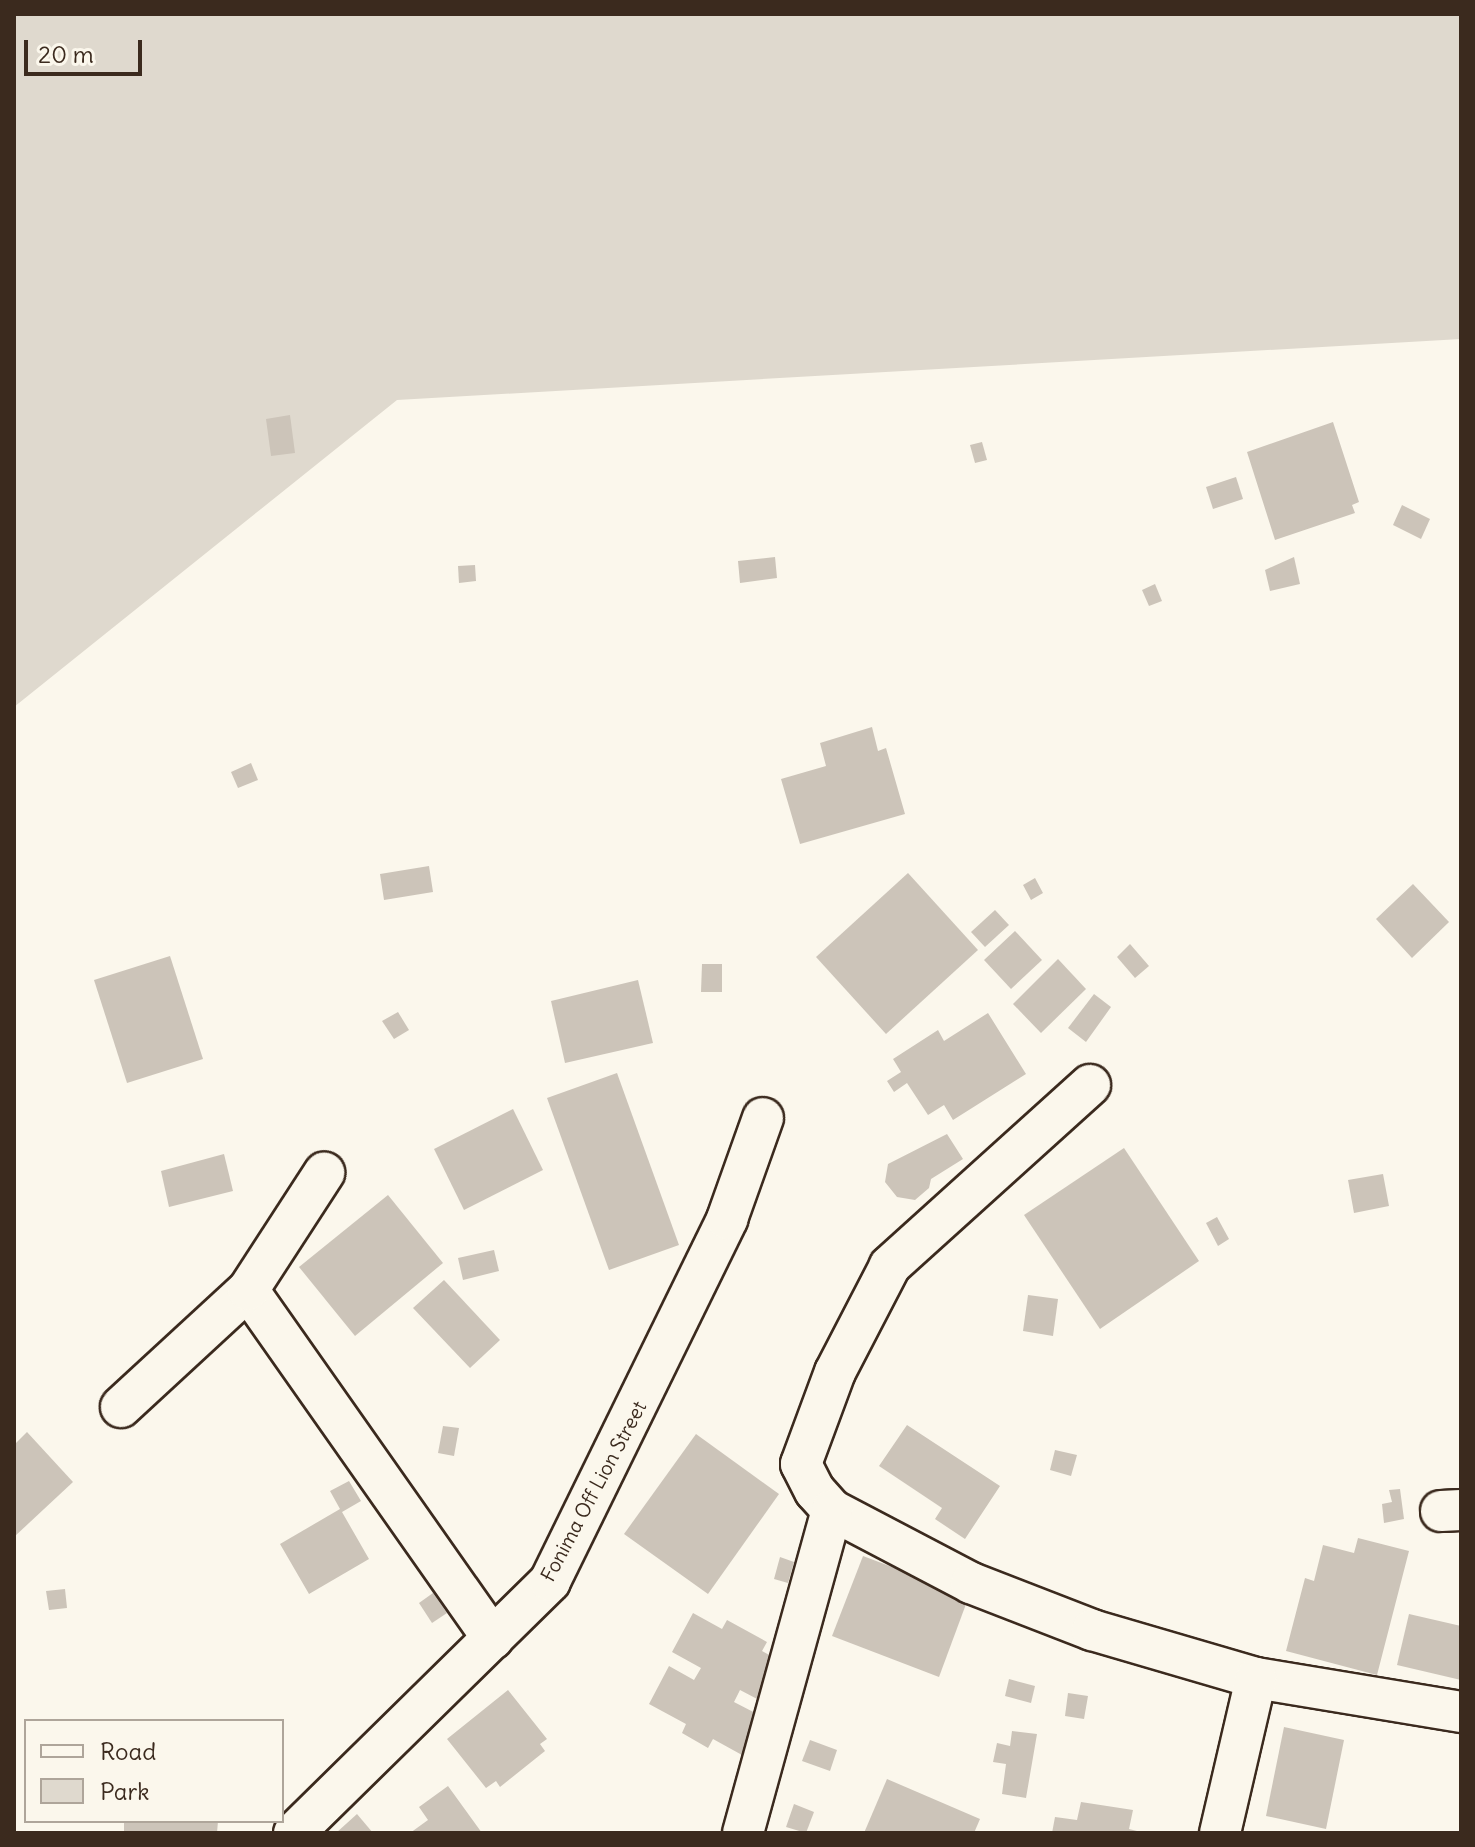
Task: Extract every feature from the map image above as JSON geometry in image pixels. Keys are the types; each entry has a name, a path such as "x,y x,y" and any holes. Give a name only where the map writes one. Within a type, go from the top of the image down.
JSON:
{"street":[{"path":"1090,1085 890,1266 835,1372 801,1464 815,1491 832,1510 971,1583 1092,1630 1256,1678 1461,1712"},
{"name":"Fonima Off Lion Street","path":"294,1833 550,1581 727,1219 763,1118"},
{"path":"121,1407 248,1290 324,1173"},
{"path":"248,1290 493,1639"},
{"path":"743,1833 832,1510"},
{"path":"1220,1833 1256,1678"}],"green space":[{"path":"14,14 1461,14 1461,339 397,400 14,707"}],"building":[{"path":"290,415 295,453 271,456 266,419"},
{"path":"1333,422 1359,502 1352,505 1355,513 1275,540 1247,452"},
{"path":"982,442 987,460 975,463 970,445"},
{"path":"1236,477 1243,499 1213,509 1206,487"},
{"path":"1402,505 1430,519 1421,539 1393,525"},
{"path":"775,557 777,578 740,583 738,561"},
{"path":"1294,557 1300,584 1270,591 1265,570"},
{"path":"475,565 476,581 459,583 458,566"},
{"path":"1155,584 1162,601 1149,606 1142,590"},
{"path":"872,727 878,751 886,748 905,814 800,844 781,779 826,766 820,743"},
{"path":"251,763 258,780 238,788 231,772"},
{"path":"429,866 433,892 384,900 380,874"},
{"path":"908,873 978,950 886,1034 816,957"},
{"path":"1035,878 1043,893 1031,900 1023,885"},
{"path":"1413,884 1449,922 1412,958 1376,919"},
{"path":"995,910 1009,925 985,947 971,932"},
{"path":"1015,931 1042,960 1011,989 984,960"},
{"path":"1130,944 1149,966 1135,978 1117,957"},
{"path":"170,956 203,1059 127,1083 94,980"},
{"path":"1058,959 1086,989 1041,1033 1013,1004"},
{"path":"702,964 722,964 722,992 701,992"},
{"path":"638,980 653,1043 565,1063 551,1001"},
{"path":"1094,994 1111,1007 1086,1042 1068,1028"},
{"path":"398,1012 409,1030 394,1039 382,1021"},
{"path":"988,1013 1026,1074 953,1120 944,1105 928,1115 907,1083 894,1092 887,1081 901,1072 893,1059 938,1030 944,1041"},
{"path":"617,1073 679,1245 609,1270 547,1098"},
{"path":"513,1109 543,1170 464,1210 434,1149"},
{"path":"947,1134 963,1159 931,1179 929,1188 915,1200 897,1197 885,1182 888,1164"},
{"path":"1124,1148 1199,1261 1100,1329 1024,1215"},
{"path":"224,1154 233,1191 169,1207 161,1171"},
{"path":"1383,1174 1389,1206 1354,1213 1348,1180"},
{"path":"388,1195 443,1263 355,1336 299,1267"},
{"path":"1217,1217 1229,1239 1218,1246 1206,1223"},
{"path":"494,1250 499,1271 463,1280 458,1258"},
{"path":"444,1280 500,1340 470,1368 413,1308"},
{"path":"1028,1295 1058,1299 1053,1336 1023,1331"},
{"path":"907,1425 1000,1486 965,1539 935,1519 942,1508 879,1466"},
{"path":"443,1426 459,1428 454,1456 438,1453"},
{"path":"27,1432 73,1482 14,1537 14,1445"},
{"path":"696,1434 779,1494 708,1594 624,1534"},
{"path":"1055,1450 1077,1455 1071,1476 1050,1470"},
{"path":"349,1481 361,1501 342,1512 369,1559 309,1594 280,1544 340,1509 330,1491"},
{"path":"1400,1489 1404,1519 1384,1523 1382,1504 1392,1502 1389,1490"},
{"path":"1358,1538 1409,1551 1377,1675 1286,1651 1305,1578 1314,1581 1323,1545 1354,1553"},
{"path":"863,1556 969,1596 939,1677 832,1636"},
{"path":"780,1557 794,1562 788,1583 774,1579"},
{"path":"65,1589 67,1608 49,1610 46,1591"},
{"path":"433,1593 447,1613 432,1623 419,1603"},
{"path":"693,1613 722,1629 727,1620 767,1642 762,1651 782,1662 761,1701 740,1690 734,1702 763,1717 742,1755 713,1739 708,1748 682,1733 686,1724 649,1704 669,1666 694,1680 701,1668 672,1652"},
{"path":"1409,1614 1461,1626 1461,1680 1397,1665"},
{"path":"1009,1679 1035,1686 1031,1703 1005,1696"},
{"path":"508,1690 547,1739 540,1744 545,1751 500,1787 496,1781 486,1788 447,1739"},
{"path":"1068,1693 1088,1696 1084,1719 1065,1716"},
{"path":"1284,1727 1344,1740 1326,1829 1266,1816"},
{"path":"1012,1731 1037,1734 1026,1798 1002,1794 1006,1764 993,1762 997,1743 1010,1746"},
{"path":"810,1740 837,1750 830,1771 802,1761"},
{"path":"887,1779 980,1819 974,1833 864,1833"},
{"path":"448,1786 482,1833 410,1833 428,1820 419,1807"},
{"path":"1081,1802 1133,1810 1129,1829 1145,1833 1052,1833 1055,1817 1077,1820"},
{"path":"794,1804 814,1812 806,1833 786,1827"},
{"path":"357,1814 373,1833 336,1833"},
{"path":"124,1823 218,1823 217,1833 124,1833"}]}
